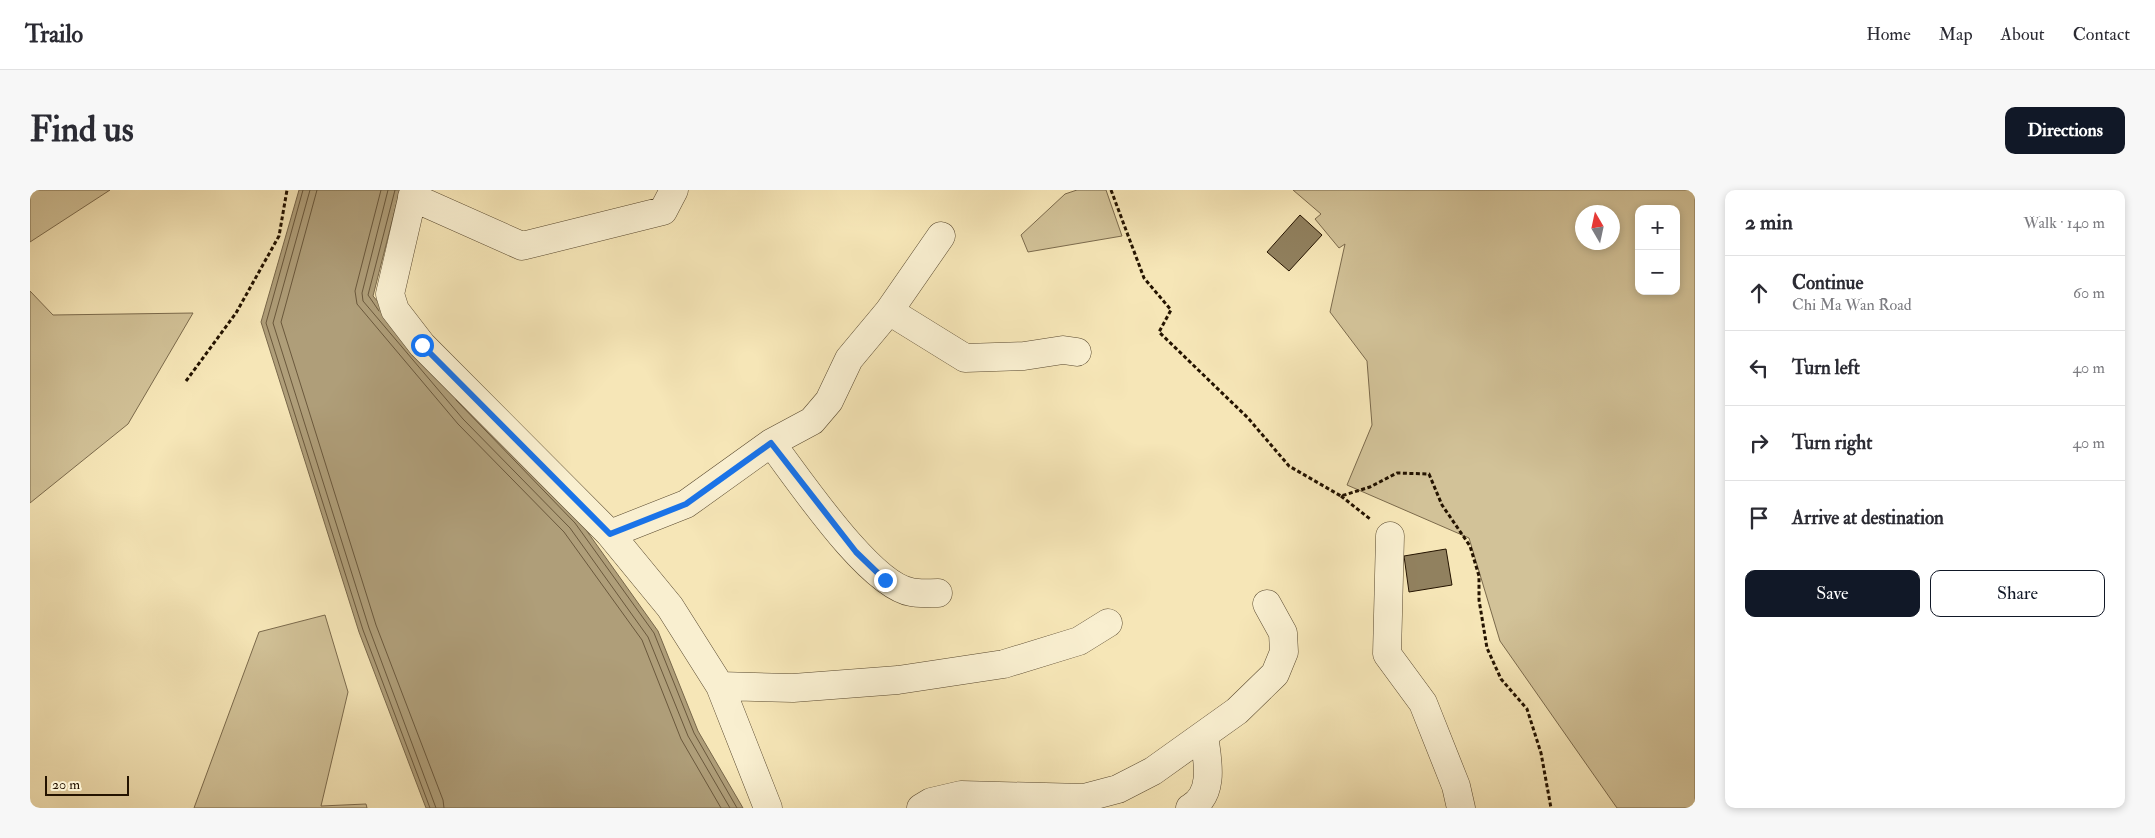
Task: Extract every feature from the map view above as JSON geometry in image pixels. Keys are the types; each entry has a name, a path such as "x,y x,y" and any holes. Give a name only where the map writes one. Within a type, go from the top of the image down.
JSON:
{"street":[{"path":"674,190 663,211 522,246 413,194 390,294 395,310 422,345 610,534 670,607 720,686 768,808"},
{"path":"610,534 686,504 771,443 812,421 830,402 849,359 889,311 941,236"},
{"path":"889,311 965,358 1024,356 1063,350 1077,352"},
{"path":"771,443 856,552 885,580 910,592 938,593"},
{"path":"1390,536 1387,654 1423,703 1456,786 1461,808"},
{"path":"1084,798 1118,789 1153,771 1237,711 1275,674 1284,652 1283,633 1267,604"},
{"path":"720,686 793,688 822,686 898,680 1004,664 1079,641 1108,624"},
{"path":"1190,808 1196,805 1204,793 1208,780 1204,735"},
{"path":"921,808 931,802 961,795 1084,798 1126,808"}],"path":[{"path":"186,381 236,312 278,236 287,190"},
{"path":"1111,190 1144,278 1171,310 1159,332 1248,418 1289,466 1341,496 1390,536"},
{"path":"1341,496 1370,487 1397,473 1429,474 1442,505 1470,546 1479,576 1478,600 1487,648 1502,679 1527,710 1541,753 1551,808"}],"shaded area":[{"path":"30,190 110,190 30,242"},
{"path":"1077,190 1106,190 1122,236 1028,252 1021,235 1065,194"},
{"path":"1293,190 1695,190 1695,808 1617,808 1500,641 1469,538 1347,485 1372,425 1367,361 1330,312 1345,244 1339,248 1315,219 1321,214"},
{"path":"30,291 53,315 193,313 128,424 30,503"},
{"path":"325,615 348,692 321,806 366,804 367,808 194,808 259,632"}],"water":[{"path":"299,190 400,190 373,296 472,411 579,520 658,631 698,731 743,808 426,808 359,632 261,322"}],"building":[{"path":"1300,215 1322,235 1289,271 1267,252"},
{"path":"1446,549 1452,585 1409,592 1404,556"}],"route":[{"path":"422,345 550,471 610,534 686,504 771,443 840,533 856,552 885,580"}]}
